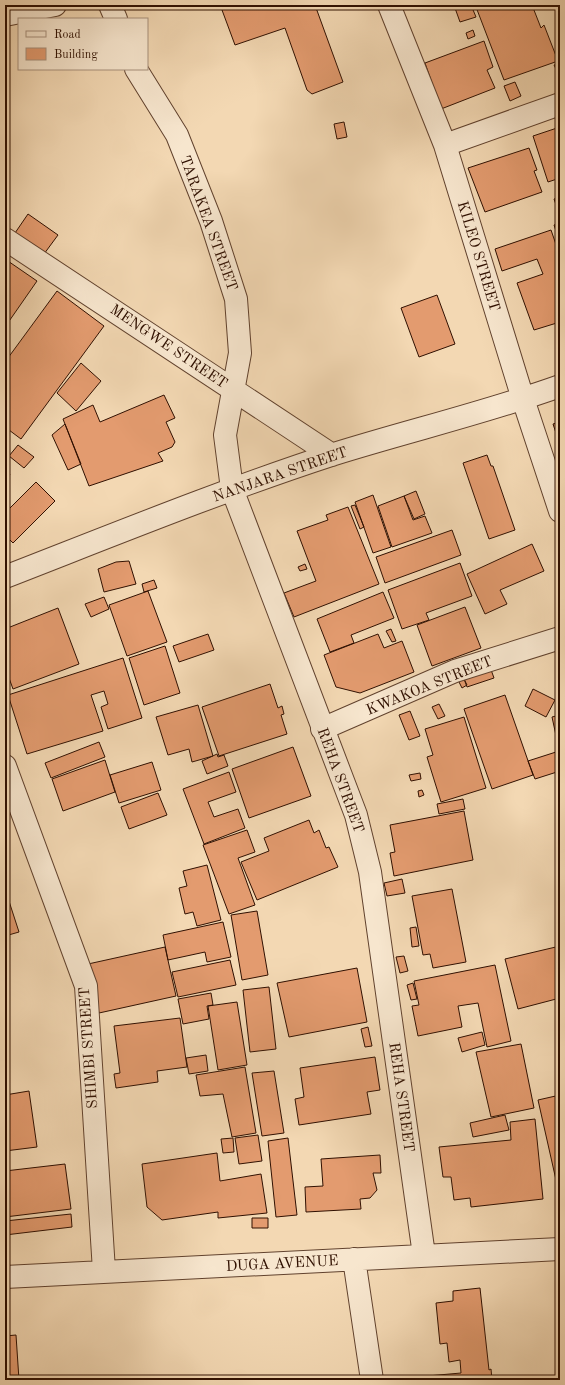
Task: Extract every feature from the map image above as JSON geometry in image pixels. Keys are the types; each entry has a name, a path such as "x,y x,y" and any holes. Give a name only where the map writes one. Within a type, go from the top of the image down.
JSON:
{"street":[{"path":"5,15 55,5"},
{"path":"110,5 116,18"},
{"name":"KILEO STREET","path":"390,5 445,145 523,399 560,511"},
{"name":"TARAKEA STREET","path":"137,70 177,135 211,221 236,299 240,353 234,389"},
{"path":"445,145 560,104"},
{"name":"MENGWE STREET","path":"5,239 332,455"},
{"name":"NANJARA STREET","path":"5,577 232,488 332,455 523,399 560,386"},
{"name":"REHA STREET","path":"234,389 225,435 232,488 322,729 356,814 370,872 424,1255"},
{"name":"KWAKOA STREET","path":"322,729 456,671 560,638"},
{"name":"SHIMBI STREET","path":"5,766 86,986 104,1271"},
{"name":"DUGA AVENUE","path":"5,1277 560,1249"},
{"path":"354,1259 372,1380"}],"building":[{"path":"235,5 315,5 343,82 312,94 307,90 285,28 235,45 222,10"},
{"path":"462,5 471,5 476,17 460,22 455,8"},
{"path":"480,5 532,5 541,28 544,25 558,61 504,80 476,7"},
{"path":"473,30 475,36 468,39 466,33"},
{"path":"484,41 493,67 487,70 495,88 441,109 425,63"},
{"path":"560,63 560,72 558,73 554,65"},
{"path":"515,82 521,96 510,101 504,86"},
{"path":"344,122 347,137 337,139 334,124"},
{"path":"560,127 560,178 548,182 533,136"},
{"path":"529,148 537,170 534,171 542,192 485,212 468,168"},
{"path":"560,197 560,216 554,199"},
{"path":"28,214 58,235 44,254 15,233"},
{"path":"560,223 560,233 557,234 554,225"},
{"path":"551,230 560,256 560,322 534,330 517,283 543,274 537,259 502,271 495,249"},
{"path":"5,259 37,281 5,327"},
{"path":"57,291 104,326 21,439 5,427 5,362"},
{"path":"437,295 455,344 419,357 401,308"},
{"path":"81,363 101,381 76,411 57,393"},
{"path":"164,395 175,418 166,422 175,442 172,447 158,453 163,461 89,486 63,419 93,405 100,422"},
{"path":"560,422 560,445 553,424"},
{"path":"65,424 81,464 68,470 52,435"},
{"path":"18,445 34,457 24,468 9,456"},
{"path":"487,455 491,466 493,466 515,530 489,539 463,463"},
{"path":"5,470 10,474 5,482"},
{"path":"36,482 55,501 13,543 5,535 5,513"},
{"path":"416,491 425,514 414,519 404,496"},
{"path":"373,495 391,547 373,553 355,502"},
{"path":"404,496 413,520 425,516 432,533 392,547 378,506"},
{"path":"355,505 364,527 360,529 351,506"},
{"path":"348,507 379,584 294,617 284,593 316,581 297,531 328,520 326,515"},
{"path":"452,530 461,555 385,583 376,557"},
{"path":"532,544 544,571 500,590 507,604 485,614 467,574"},
{"path":"129,561 136,584 104,592 98,569 116,562"},
{"path":"460,563 472,596 426,613 429,620 402,629 388,590"},
{"path":"305,564 307,569 300,571 298,567"},
{"path":"154,580 157,588 144,592 142,584"},
{"path":"148,591 167,642 127,656 109,605"},
{"path":"383,592 394,618 351,635 354,643 330,652 317,619"},
{"path":"104,597 109,609 91,617 85,604"},
{"path":"465,607 481,648 432,666 417,625"},
{"path":"58,608 79,664 13,689 5,667 5,629"},
{"path":"391,629 396,641 392,642 386,631"},
{"path":"208,634 214,650 179,662 173,646"},
{"path":"378,634 384,648 402,641 414,672 360,693 336,687 324,655"},
{"path":"165,646 180,693 144,705 129,658"},
{"path":"123,658 142,718 108,729 101,707 108,704 104,691 91,695 103,731 27,754 8,695"},
{"path":"490,667 494,678 467,687 463,676"},
{"path":"463,677 467,685 462,688 458,680"},
{"path":"270,684 278,708 282,706 284,714 281,715 287,734 219,756 202,707"},
{"path":"533,689 555,700 546,717 525,706"},
{"path":"505,695 533,775 492,789 464,709"},
{"path":"439,704 445,716 438,719 432,707"},
{"path":"198,705 213,756 192,762 189,749 168,755 156,717"},
{"path":"410,711 420,736 409,740 399,715"},
{"path":"560,715 560,754 552,717"},
{"path":"464,717 486,788 441,802 427,757 433,755 425,729"},
{"path":"99,742 105,757 51,778 45,763"},
{"path":"293,747 311,796 249,818 232,769"},
{"path":"556,752 560,763 560,771 535,779 528,761"},
{"path":"217,754 218,757 224,755 228,766 207,774 202,761"},
{"path":"105,760 115,792 63,811 52,779"},
{"path":"152,762 161,790 119,803 110,775"},
{"path":"229,772 236,792 208,802 214,817 238,809 245,828 204,844 183,789"},
{"path":"420,773 421,779 411,781 409,775"},
{"path":"422,790 424,795 419,797 418,791"},
{"path":"158,793 167,815 129,829 121,807"},
{"path":"463,799 465,809 439,814 437,804"},
{"path":"464,811 473,860 394,876 390,853 395,852 390,825"},
{"path":"309,820 314,833 319,830 326,848 329,847 338,867 257,900 241,862 269,851 264,838"},
{"path":"247,830 255,852 238,858 255,905 229,914 203,845"},
{"path":"207,865 221,920 197,926 193,912 185,914 179,888 187,886 183,871"},
{"path":"402,879 405,893 387,896 384,883"},
{"path":"452,889 466,962 433,968 430,954 423,955 412,896"},
{"path":"5,895 7,895 19,932 5,936"},
{"path":"257,911 268,975 242,980 231,915"},
{"path":"223,922 231,957 207,962 205,952 168,960 163,935"},
{"path":"416,927 419,946 412,947 410,928"},
{"path":"560,946 560,998 518,1009 505,959"},
{"path":"165,947 176,996 99,1013 88,964"},
{"path":"404,956 408,971 400,973 396,957"},
{"path":"230,960 236,985 178,997 172,972"},
{"path":"495,965 511,1041 487,1047 478,1003 458,1006 462,1027 418,1036 412,1006 419,1005 414,981"},
{"path":"357,968 367,1022 289,1037 277,983"},
{"path":"413,983 417,999 411,1000 407,985"},
{"path":"269,987 276,1049 250,1052 243,990"},
{"path":"211,993 213,1005 207,1006 209,1019 183,1024 178,999"},
{"path":"237,1002 247,1065 218,1070 208,1006"},
{"path":"180,1018 187,1067 157,1071 158,1082 116,1088 114,1074 120,1073 114,1026"},
{"path":"368,1027 372,1046 365,1047 361,1029"},
{"path":"482,1032 485,1045 462,1052 458,1038"},
{"path":"521,1044 534,1108 491,1117 476,1052"},
{"path":"206,1055 208,1071 189,1074 186,1058"},
{"path":"375,1057 380,1090 367,1092 371,1114 299,1125 295,1099 304,1097 300,1068"},
{"path":"245,1067 256,1133 232,1137 223,1094 200,1096 196,1075"},
{"path":"274,1071 284,1133 262,1136 252,1073"},
{"path":"29,1091 37,1147 5,1151 5,1095"},
{"path":"560,1095 560,1179 556,1180 538,1100"},
{"path":"505,1115 509,1130 473,1137 470,1123"},
{"path":"535,1119 543,1199 471,1207 470,1198 454,1200 451,1177 443,1177 439,1147 511,1140 510,1122"},
{"path":"258,1135 262,1161 239,1164 235,1138"},
{"path":"233,1138 234,1152 223,1153 221,1139"},
{"path":"288,1138 297,1215 276,1217 268,1141"},
{"path":"217,1153 220,1181 261,1174 267,1213 218,1218 218,1212 162,1220 147,1207 142,1164"},
{"path":"380,1155 381,1173 373,1173 377,1190 370,1198 360,1199 361,1209 306,1212 305,1187 323,1186 321,1159"},
{"path":"65,1164 71,1209 5,1217 5,1171"},
{"path":"71,1214 72,1227 5,1235 5,1221"},
{"path":"252,1218 268,1218 268,1228 252,1228"},
{"path":"480,1288 489,1370 491,1369 492,1380 417,1380 416,1377 461,1373 460,1360 449,1362 447,1343 440,1344 436,1303 453,1301 453,1291"},
{"path":"16,1335 19,1380 5,1380 5,1336"}]}
